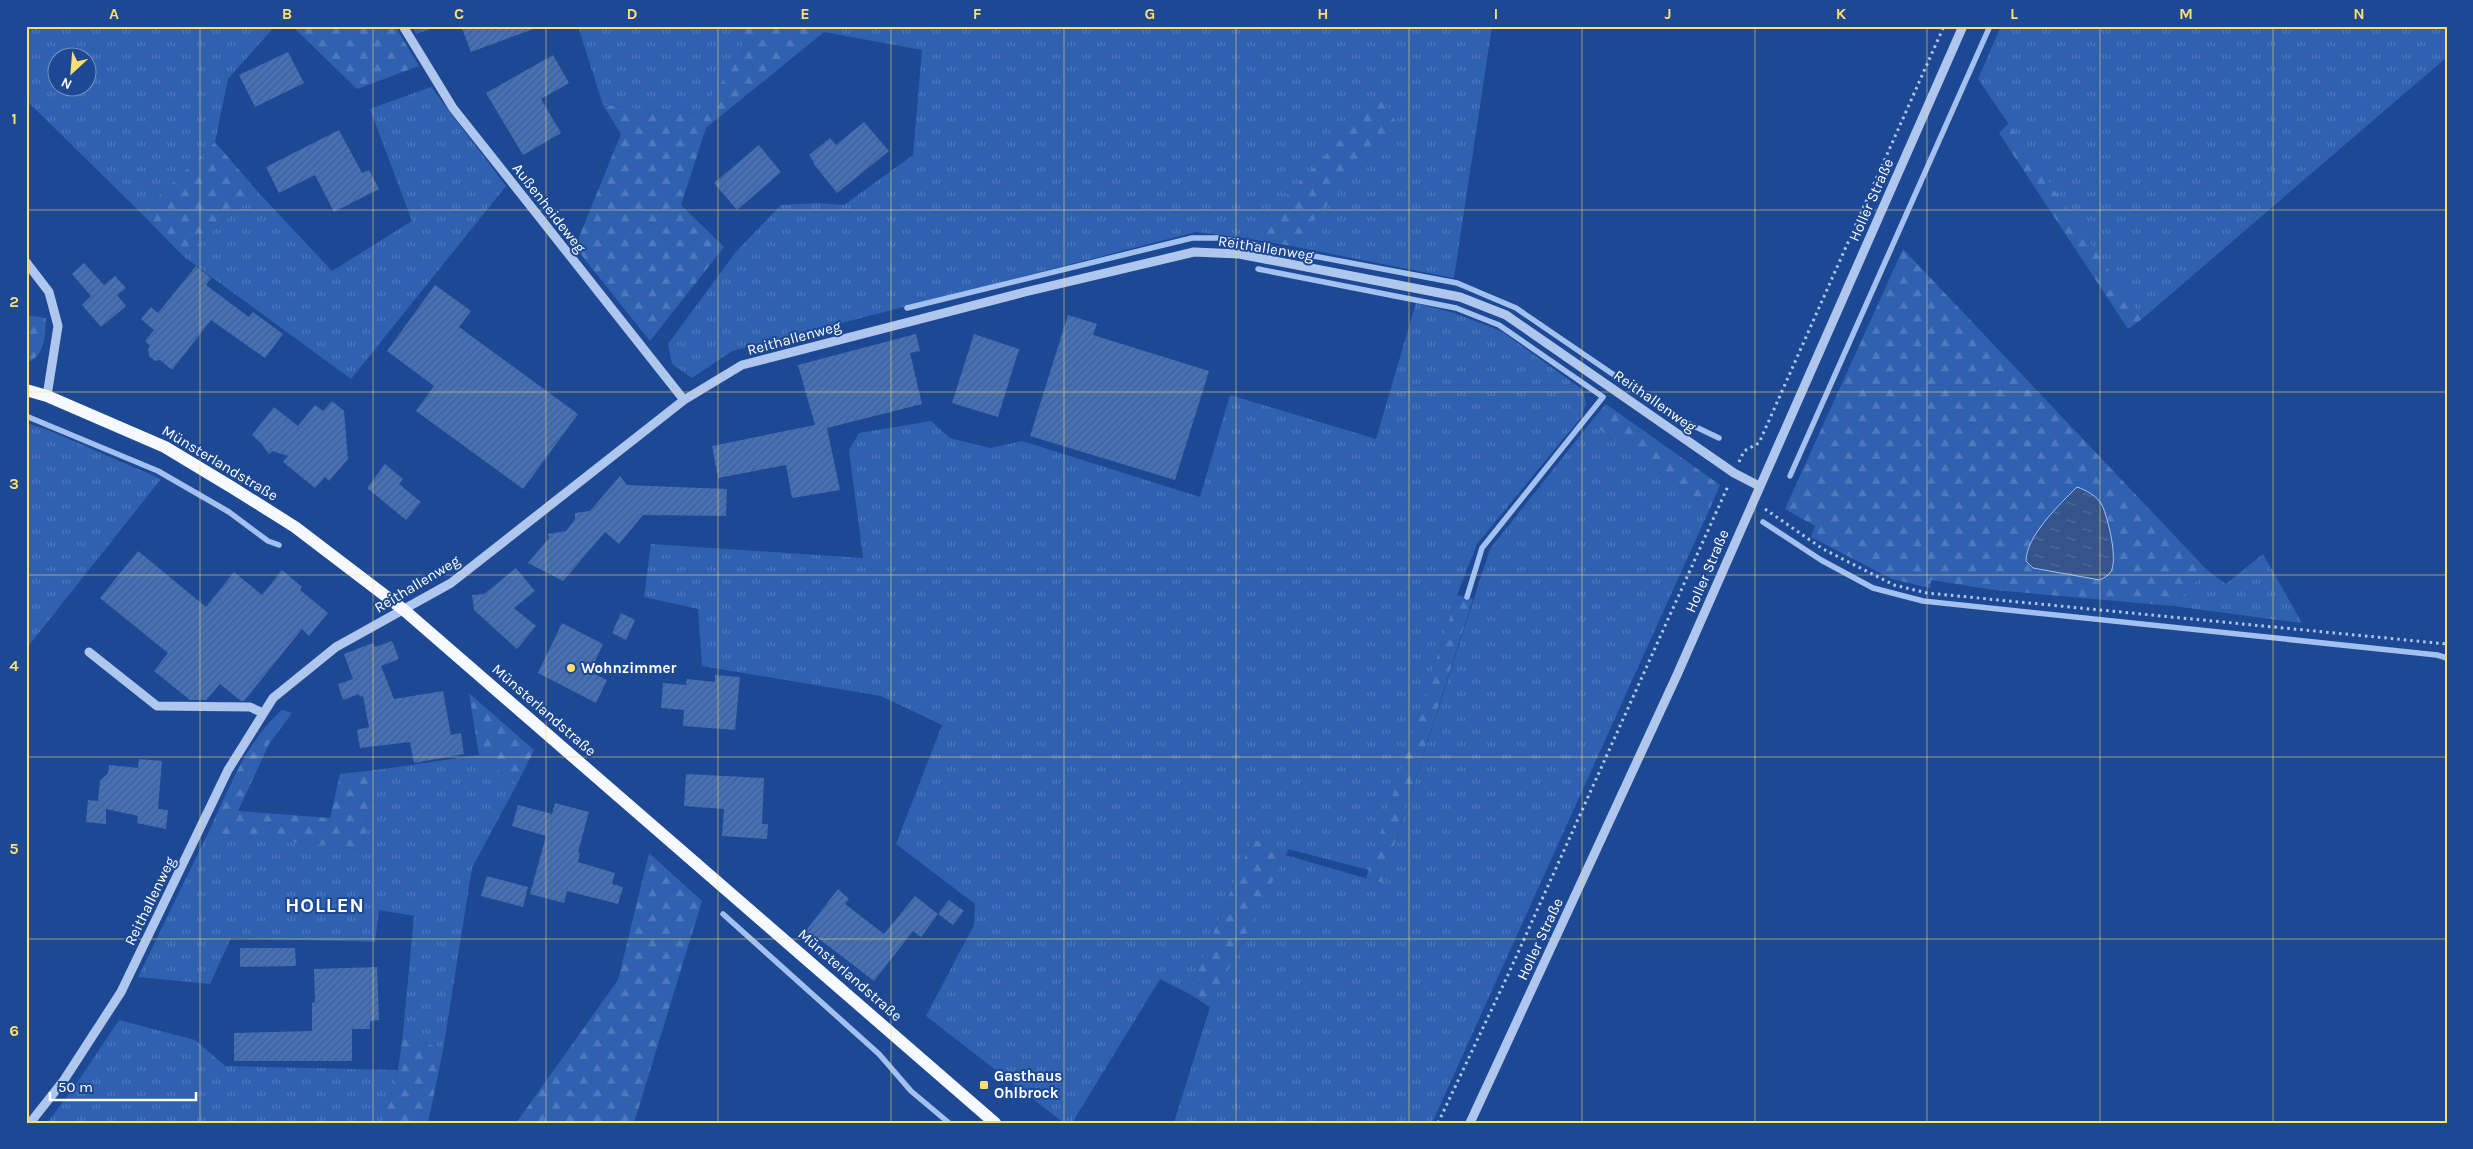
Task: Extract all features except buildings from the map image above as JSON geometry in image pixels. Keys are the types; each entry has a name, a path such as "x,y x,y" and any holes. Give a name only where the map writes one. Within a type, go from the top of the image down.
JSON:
{"main road":[{"name":"Münsterlandstraße","path":"26,390 47,396 165,447 295,527 404,610 995,1123"}],"street":[{"name":"Außenheideweg","path":"403,26 453,108 684,400"},
{"name":"Holler Straße","path":"1470,1123 1677,675 1962,26"},
{"name":"Reithallenweg","path":"30,1123 64,1080 121,992 228,770 273,698 336,647 451,583 684,400 742,365 1024,292 1194,252 1239,254 1460,297 1506,315 1734,473 1759,486"},
{"path":"26,262 49,292 58,326 47,396"},
{"path":"89,652 157,706 250,707 263,713"}],"path":[{"path":"1438,1123 1511,968 1744,451 1759,443 1944,26"},
{"path":"1753,501 1823,549 1894,586 1927,593 2447,644"}],"green space":[{"path":"26,26 275,26 228,79 215,142 141,213 26,100"},
{"path":"292,26 395,26 419,66 357,89"},
{"path":"412,26 439,26 416,34"},
{"path":"578,26 739,26 744,52 698,114 603,105"},
{"path":"739,26 824,26 824,32 706,128 681,205 724,247 650,341 575,247 621,134 603,105 698,114 744,52"},
{"path":"824,26 1492,26 1454,278 1291,246 1398,125 1381,99 1245,238 1196,232 732,351 692,378 672,364 668,344 735,253 781,205 818,203 844,205 913,155 922,50 824,32"},
{"path":"2001,26 2447,26 2447,57 2142,319 1978,79"},
{"path":"431,87 506,186 351,379 183,256 258,192 332,271 412,221 370,109"},
{"path":"1381,98 1398,125 1291,246 1245,238"},
{"path":"2009,123 2142,319 2128,329 1999,133"},
{"path":"215,142 258,192 183,256 141,213"},
{"path":"1903,249 2207,570 2173,606 1994,590 1931,580 1930,588 1892,579 1811,537 1815,526 1785,509"},
{"path":"1416,303 1454,313 1501,331 1583,390 1586,404 1582,416 1477,544 1457,595 1369,870 1252,840 1188,993 1160,979 1072,1123 1064,1123 926,1016 974,925 975,904 896,844 942,725 881,696 702,666 698,609 644,597 651,544 863,558 849,450 859,433 931,421 950,438 990,448 1022,441 1200,497 1230,395 1376,439"},
{"path":"26,315 46,318 45,338 41,350 33,360 26,363"},
{"path":"1606,404 1720,485 1710,508 1590,423"},
{"path":"26,423 48,430 161,479 26,649"},
{"path":"1590,423 1710,508 1432,1123 1174,1123 1210,1007 1285,855 1382,883 1490,549"},
{"path":"2263,554 2302,623 2173,606 2207,570 2226,584"},
{"path":"1457,595 1473,599 1382,883 1366,878"},
{"path":"469,693 534,750 517,784 479,755"},
{"path":"282,710 292,713 269,744 238,811 330,818 340,774 376,770 362,849 208,833 248,751 269,722"},
{"path":"479,755 517,784 472,868 443,1050 403,1033 414,916 379,910 375,942 231,938 210,984 138,977 208,833 362,849 376,770"},
{"path":"1252,840 1289,848 1210,1007 1188,993"},
{"path":"649,853 702,901 634,1123 516,1123 618,980"},
{"path":"119,1020 195,1040 225,1066 398,1070 383,1123 47,1123 75,1086"},
{"path":"403,1033 443,1050 428,1123 383,1123 398,1070"}],"water":[{"path":"2077,487 2091,494 2100,502 2110,529 2113,550 2112,567 2109,574 2100,580 2033,568 2026,561 2027,551 2038,531 2053,511"}],"waterway":[{"path":"1790,476 1990,26"},
{"path":"907,308 1192,238 1218,238 1457,283 1516,308 1677,418 1719,438"},
{"path":"1258,269 1456,308 1499,325 1603,397 1482,548 1467,597"},
{"path":"26,416 158,471 229,512 268,541 279,545"},
{"path":"1763,522 1821,560 1873,588 1923,601 2437,655 2447,658"},
{"path":"723,914 879,1054 911,1091 949,1123"}],"place":[{"name":"Wohnzimmer","path":"571,668"},
{"name":"Gasthaus Ohlbrock","path":"984,1085"}],"district":[{"name":"HOLLEN","path":"325,905"}]}
